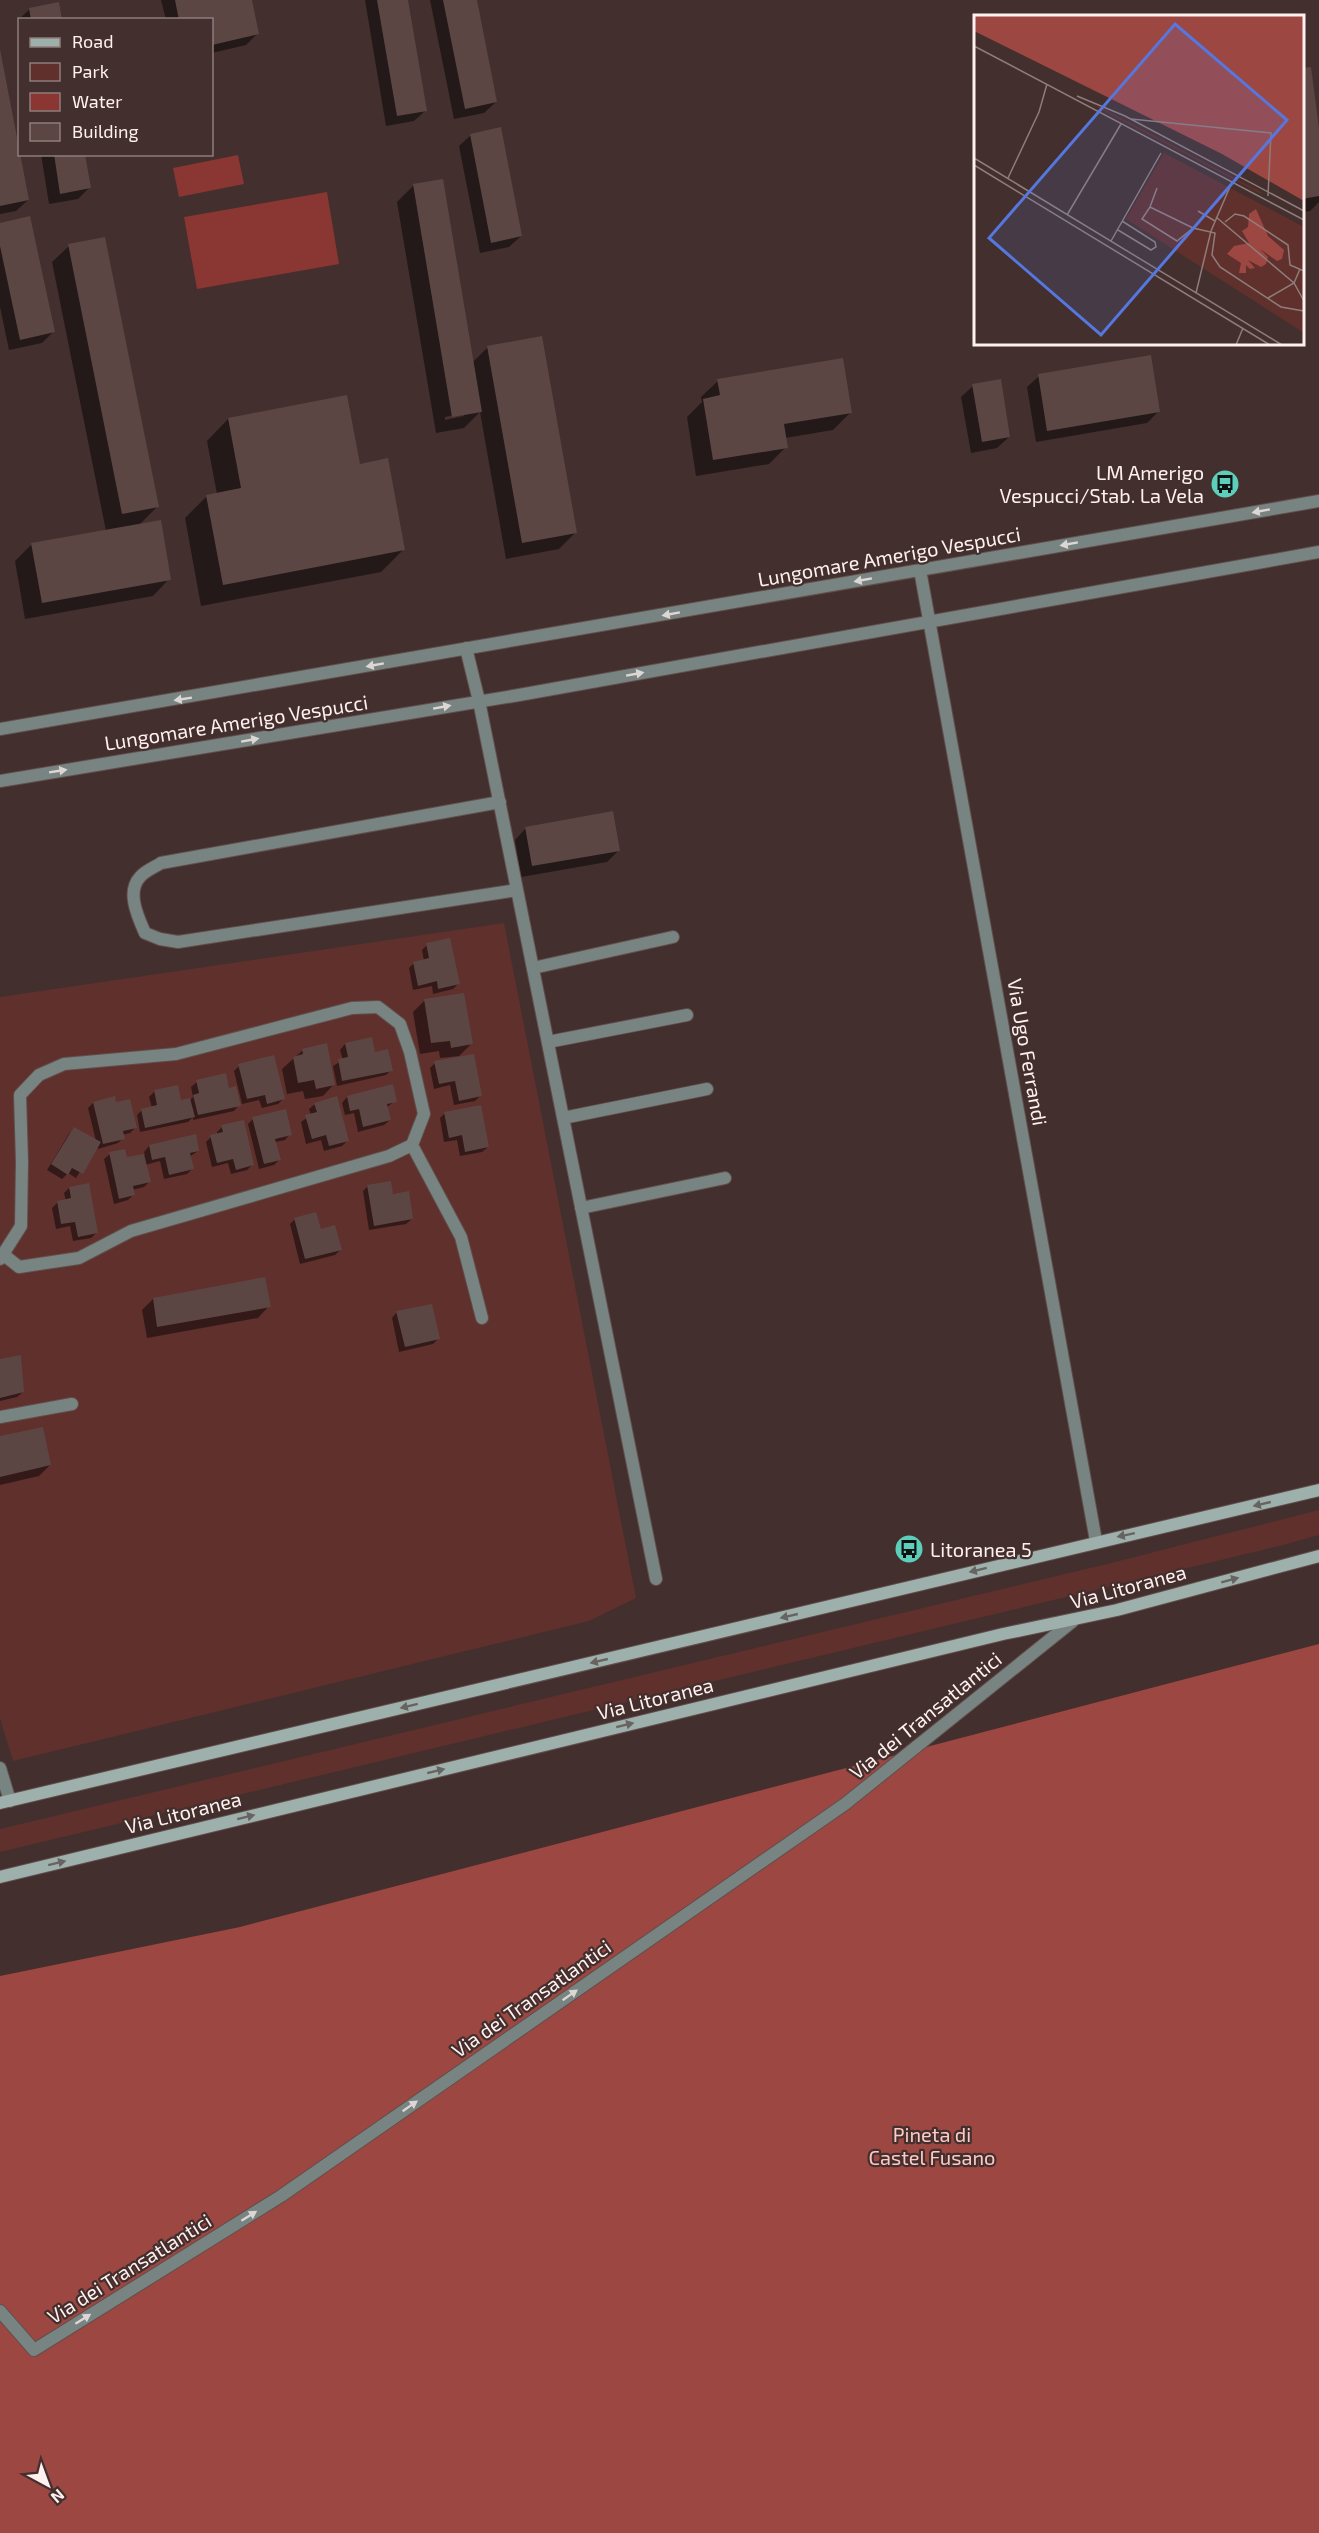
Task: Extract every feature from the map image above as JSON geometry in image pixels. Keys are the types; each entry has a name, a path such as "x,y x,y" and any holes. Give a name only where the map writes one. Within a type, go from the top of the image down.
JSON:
{"main road":[{"path":"5,1802 1096,1541 1319,1490"},
{"name":"Via Litoranea","path":"0,1877 992,1637 1073,1621 1319,1556"}],"street":[{"name":"Lungomare Amerigo Vespucci","path":"0,729 1319,501"},
{"name":"Lungomare Amerigo Vespucci","path":"0,781 479,701 1319,552"},
{"name":"Via Ugo Ferrandi","path":"920,570 1096,1541"},
{"path":"466,648 500,802 656,1580"},
{"path":"500,802 161,863 140,877 133,893 137,913 145,933 160,939 178,942 517,890"},
{"path":"533,968 673,936"},
{"path":"378,1007 400,1024 410,1052 424,1114 411,1145 389,1156 131,1231 79,1258 19,1267 2,1257 21,1226 20,1095 39,1076 64,1064 176,1054 352,1008 378,1007"},
{"path":"548,1042 687,1015"},
{"path":"563,1118 707,1089"},
{"path":"411,1145 461,1237 482,1318"},
{"path":"581,1208 725,1178"},
{"path":"0,1417 72,1404"},
{"name":"Via dei Transatlantici","path":"0,2311 34,2350 281,2196 845,1804 1073,1621"},
{"path":"0,1768 5,1802"}],"green space":[{"path":"504,923 636,1598 589,1621 13,1761 0,1718 0,997"},
{"path":"1319,1510 1319,1535 1283,1545 0,1852 0,1829 1111,1563"},
{"name":"Pineta di Castel Fusano","path":"1319,1644 1319,2533 0,2533 0,1976 240,1927"}],"water":[{"path":"238,155 244,184 179,197 173,168"},
{"path":"327,192 339,264 197,289 184,217"}],"building":[{"path":"175,0 252,0 259,34 213,45 213,18 179,18"},
{"path":"377,0 408,0 427,111 397,116"},
{"path":"443,0 477,0 497,102 465,109"},
{"path":"59,2 62,18 31,18 29,8"},
{"path":"0,49 18,143 18,156 21,156 29,200 0,206"},
{"path":"1311,67 1319,128 1319,196 1304,199 1304,68"},
{"path":"501,127 522,236 491,243 470,134"},
{"path":"54,156 85,156 91,188 60,194"},
{"path":"443,179 482,412 452,417 413,184"},
{"path":"30,216 55,332 20,340 0,246 0,223"},
{"path":"105,237 159,507 122,514 68,244"},
{"path":"542,336 577,533 522,543 487,346"},
{"path":"1151,355 1160,412 1047,431 1038,374"},
{"path":"843,358 852,413 784,424 788,448 713,460 703,399 720,395 717,379"},
{"path":"1001,379 1010,437 982,442 972,384"},
{"path":"347,395 360,464 388,458 405,550 223,585 206,495 241,488 228,418"},
{"path":"161,520 171,580 42,603 31,543"},
{"path":"613,811 620,851 532,866 525,827"},
{"path":"450,938 460,984 438,989 437,981 418,986 413,962 429,958 426,943"},
{"path":"464,993 473,1044 451,1048 450,1041 431,1043 424,999"},
{"path":"372,1037 375,1052 388,1049 393,1071 342,1081 338,1059 348,1057 345,1043"},
{"path":"327,1043 335,1085 316,1089 314,1080 298,1083 293,1057 303,1054 302,1049"},
{"path":"474,1054 482,1096 459,1101 455,1081 439,1084 434,1061"},
{"path":"274,1055 285,1099 267,1104 265,1095 247,1099 238,1064"},
{"path":"226,1073 229,1088 236,1086 241,1106 198,1115 193,1095 199,1093 196,1080"},
{"path":"393,1084 397,1102 387,1104 391,1120 363,1127 359,1109 350,1111 347,1096"},
{"path":"178,1085 181,1100 190,1098 195,1117 145,1128 141,1109 157,1105 154,1090"},
{"path":"115,1096 116,1102 130,1099 137,1128 123,1131 125,1139 103,1144 93,1102"},
{"path":"337,1096 349,1141 329,1146 326,1135 312,1139 305,1115 317,1112 314,1103"},
{"path":"481,1105 489,1147 465,1152 462,1135 449,1138 444,1112"},
{"path":"286,1109 292,1135 275,1139 281,1160 264,1164 252,1117"},
{"path":"244,1120 254,1165 236,1170 233,1159 217,1163 210,1135 223,1132 221,1125"},
{"path":"74,1127 101,1142 83,1174 72,1168 68,1175 51,1164"},
{"path":"196,1134 199,1151 190,1153 194,1169 169,1175 165,1157 152,1160 149,1145"},
{"path":"125,1149 127,1157 144,1154 151,1182 133,1186 135,1195 119,1199 109,1152"},
{"path":"391,1181 393,1194 409,1191 413,1219 374,1226 367,1185"},
{"path":"89,1183 98,1233 78,1237 75,1222 61,1224 57,1201 71,1198 69,1187"},
{"path":"316,1212 321,1229 335,1225 342,1250 305,1259 294,1218"},
{"path":"265,1277 271,1307 157,1327 153,1298"},
{"path":"432,1304 440,1339 405,1347 396,1311"},
{"path":"21,1355 24,1392 0,1398 0,1359"},
{"path":"43,1427 51,1465 0,1477 0,1436"}],"place":[{"name":"LM Amerigo Vespucci/Stab. La Vela","path":"1225,484"},
{"name":"Litoranea 5","path":"909,1549"}]}
